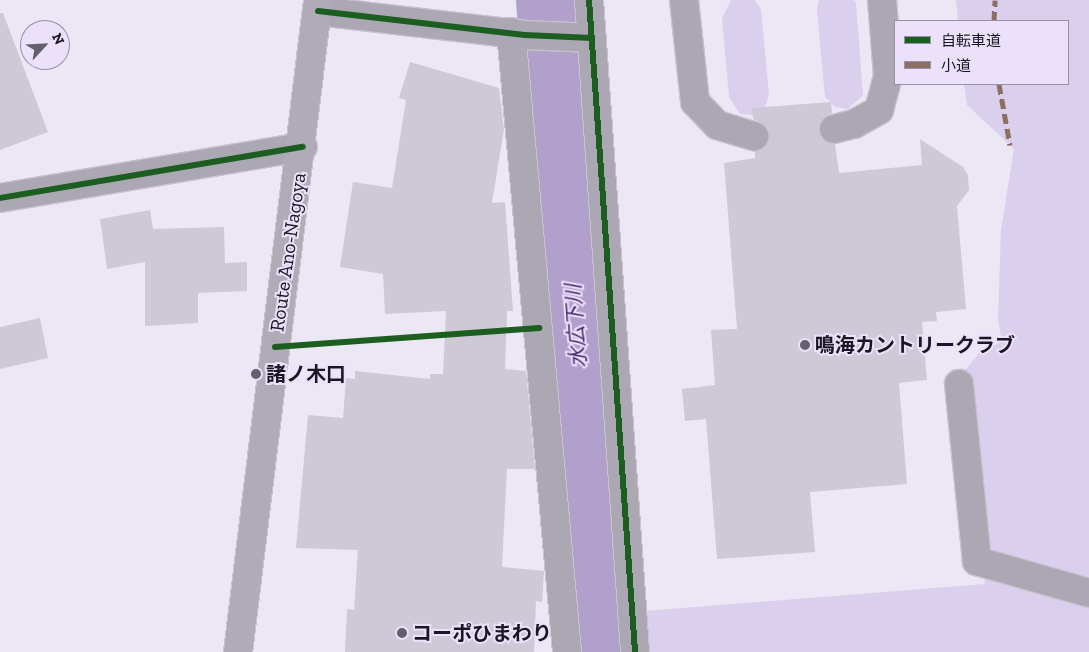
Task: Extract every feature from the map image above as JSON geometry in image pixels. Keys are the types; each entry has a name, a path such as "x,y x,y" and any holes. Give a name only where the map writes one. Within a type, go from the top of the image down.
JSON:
{"main road":[{"name":"Route Ano-Nagoya","path":"238,652 275,347 303,147 318,6"}],"street":[{"path":"589,0 586,37 635,652"},
{"path":"684,0 695,102 716,125 754,136"},
{"path":"834,129 854,124 879,110 888,76 882,0"},
{"path":"318,6 518,33 586,37"},
{"path":"518,33 539,328 567,652"},
{"path":"0,198 303,147"},
{"path":"960,384 977,561 1089,593"}],"path":[{"path":"275,347 539,328"}],"shaded area":[{"path":"731,0 754,0 761,9 769,95 765,108 754,115 740,114 729,97 722,18"},
{"path":"819,0 854,0 856,3 863,95 848,109 835,107 825,97 817,11"},
{"name":"鳴海カントリークラブ","path":"956,0 1089,0 1089,652 648,652 645,611 985,584 965,370 981,351 1002,342 998,320 1001,230 1014,149 967,105 964,85 1069,85 1069,20 958,20"}],"building":[{"path":"0,13 3,13 20,58 20,70 25,70 48,132 0,150"},
{"path":"410,62 499,88 504,129 492,203 505,202 513,311 507,311 505,369 526,371 535,469 507,469 502,567 544,571 542,602 536,601 534,652 345,652 347,609 354,610 358,550 296,548 308,415 343,418 346,378 355,379 355,371 430,379 430,374 443,374 446,311 385,314 383,274 340,267 353,182 392,188 406,100 399,98"},
{"name":"鳴海カントリークラブ","path":"831,102 832,113 823,118 819,132 823,140 835,144 839,173 922,165 920,139 963,167 968,175 969,190 957,206 966,309 936,312 937,321 922,322 927,380 899,383 907,484 810,492 815,552 717,559 706,419 685,421 682,389 715,385 711,330 737,329 724,163 755,158 755,151 764,148 769,141 766,126 753,119 752,108"},
{"path":"150,210 153,229 224,227 225,263 247,262 247,291 198,293 198,323 145,326 145,262 107,269 100,219"},
{"path":"40,318 48,358 0,369 0,327"}],"waterway":[{"name":"水広下川","path":"551,0 600,652"}],"tunnel":[{"path":"754,136 834,129"}],"marked path":[{"path":"994,20 995,0"},
{"path":"999,85 1010,145"}],"cycle path":[{"path":"589,0 635,652"},
{"path":"318,11 525,35 592,38"},
{"path":"0,198 303,147"},
{"path":"275,347 539,328"}],"place":[{"name":"鳴海カントリークラブ","path":"805,345"},
{"name":"諸ノ木口","path":"256,374"},
{"name":"コーポひまわり","path":"402,633"}]}
